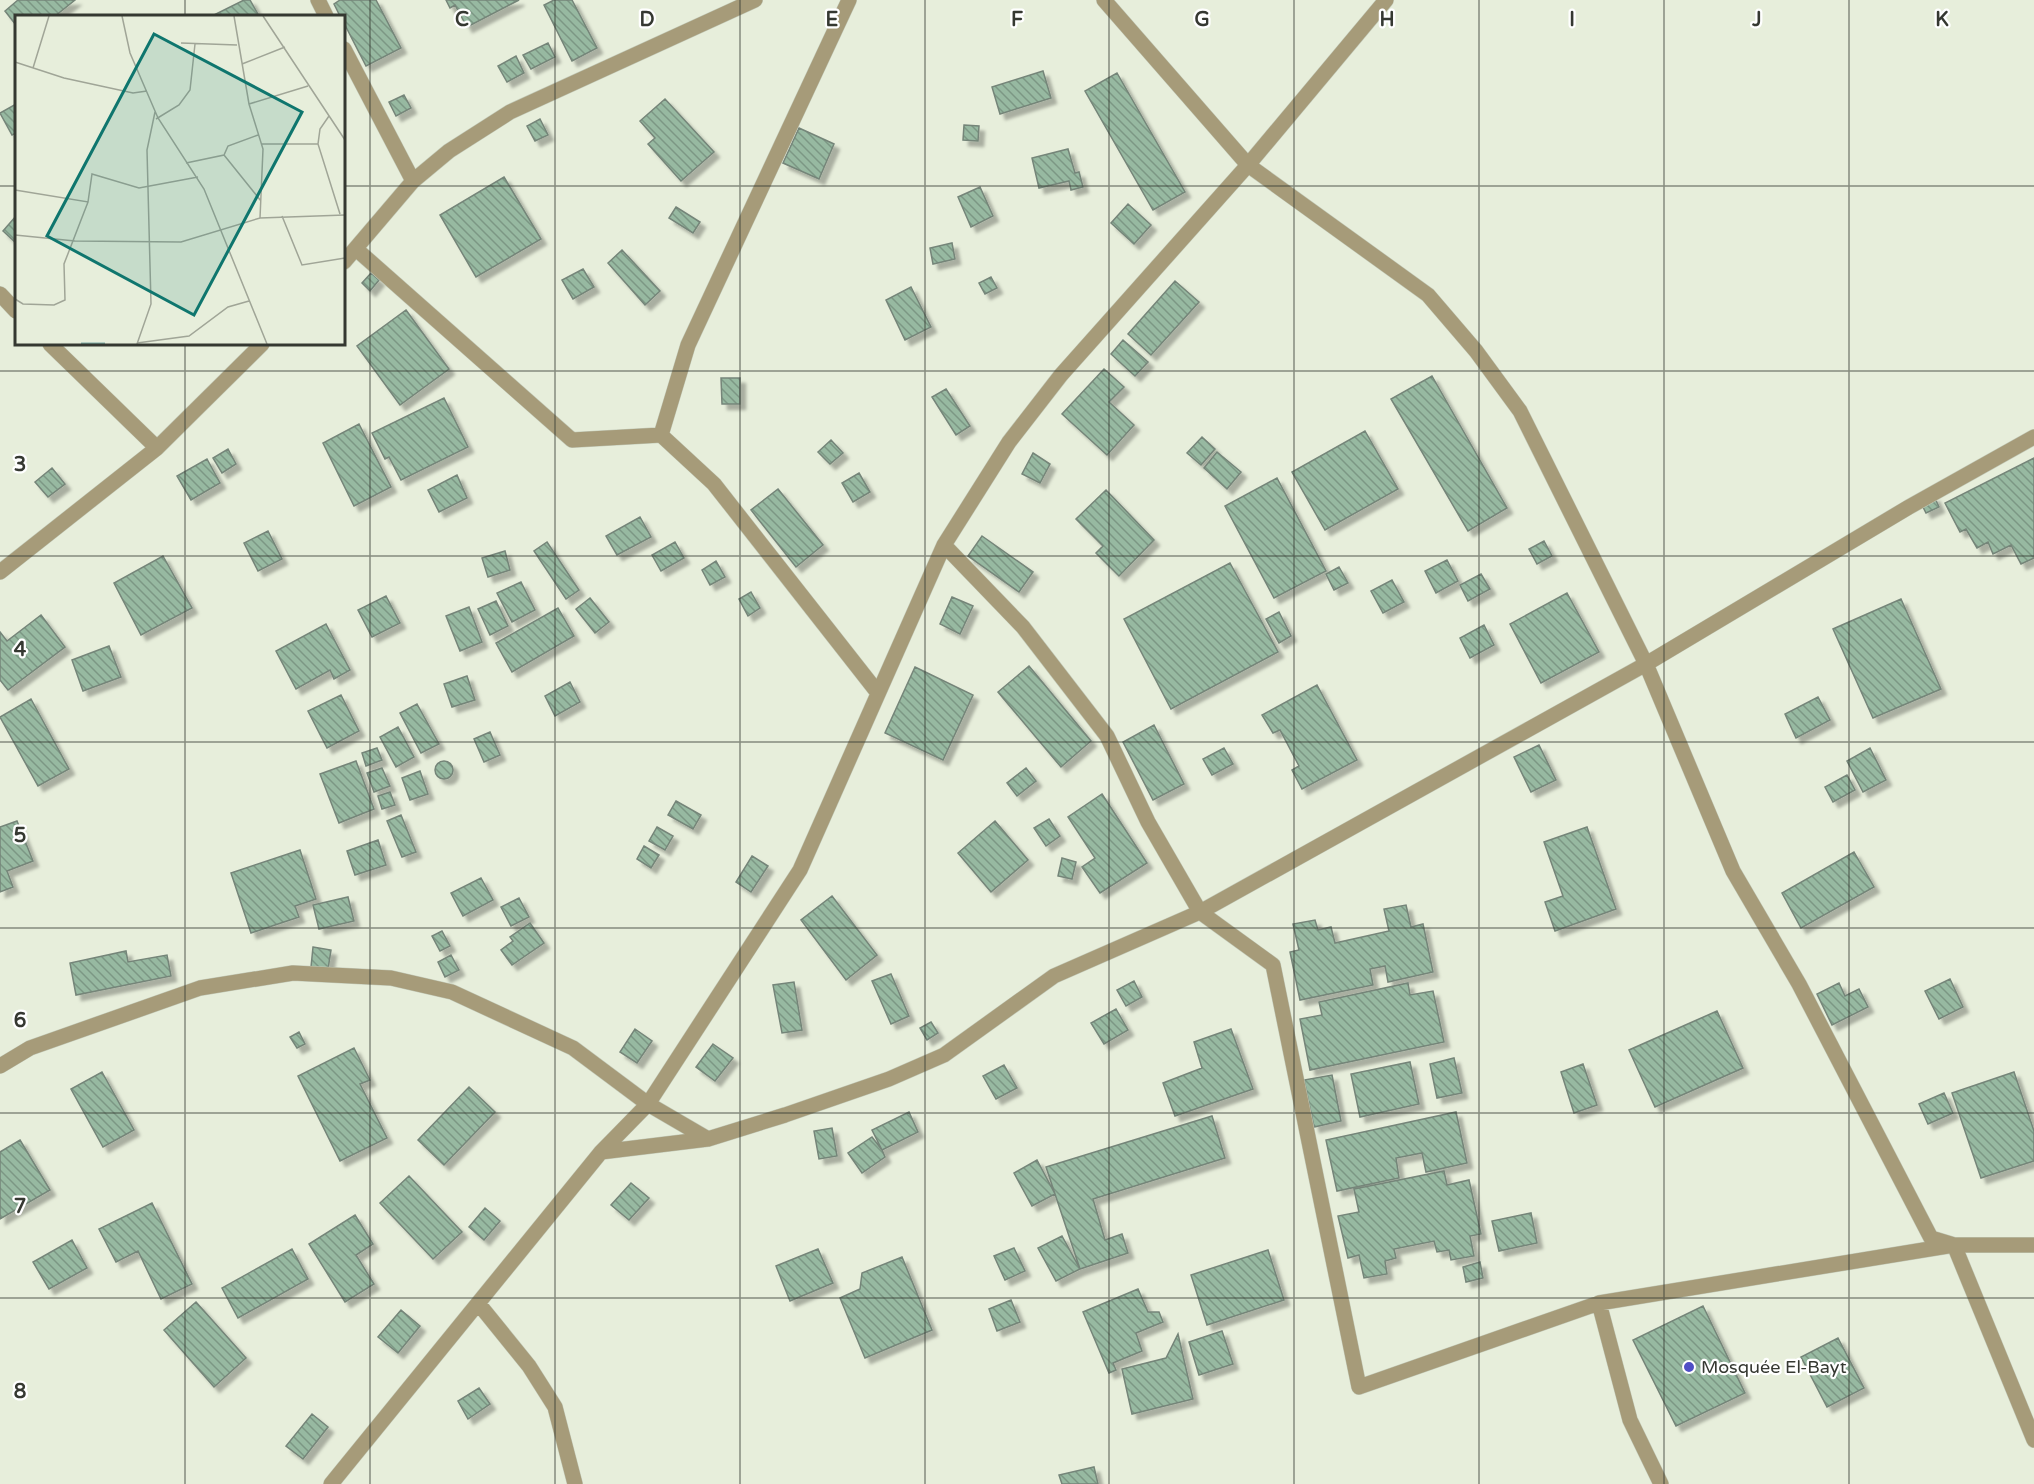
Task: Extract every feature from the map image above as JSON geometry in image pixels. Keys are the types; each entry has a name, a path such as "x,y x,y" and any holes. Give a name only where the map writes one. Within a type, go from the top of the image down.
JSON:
{"street":[{"path":"318,0 326,15"},
{"path":"345,261 413,181 449,151 510,112 756,0"},
{"path":"662,435 688,345 849,0"},
{"path":"1104,0 1248,165 1428,295 1476,351 1520,411 1646,664 1733,871 1799,984 1931,1238 1954,1245"},
{"path":"331,1484 602,1152 648,1104 800,870 944,544 1009,442 1061,375 1248,165 1386,0"},
{"path":"345,51 413,181"},
{"path":"356,249 572,441 662,435 714,484 878,693"},
{"path":"0,294 15,309"},
{"path":"51,345 156,448"},
{"path":"0,572 156,448 261,345"},
{"path":"602,1152 708,1139 889,1079 944,1055 1054,976 1200,912 1646,664 1909,507 2034,437"},
{"path":"944,544 1023,627 1107,736 1148,822 1200,912 1273,965 1359,1387 1599,1303 1954,1245 2034,1245"},
{"path":"0,1066 30,1048 200,988 293,973 391,978 452,992 573,1048 648,1104 708,1139"},
{"path":"1954,1245 2034,1440"},
{"path":"478,1303 529,1366 555,1407 575,1484"},
{"path":"1599,1303 1630,1420 1661,1484"}],"building":[{"path":"18,0 75,0 56,15 15,15 15,24 5,11"},
{"path":"244,0 250,0 258,15 214,15"},
{"path":"340,0 376,0 401,48 366,66 345,25 345,15 340,15 334,4"},
{"path":"446,0 519,0 467,27 455,5 450,8"},
{"path":"554,0 572,0 597,48 572,61 544,5"},
{"path":"548,43 555,57 531,69 523,55"},
{"path":"516,56 524,73 507,82 498,66"},
{"path":"1043,71 1051,98 1000,114 992,87"},
{"path":"1117,73 1185,192 1153,210 1085,91"},
{"path":"404,95 411,108 396,116 389,102"},
{"path":"665,99 714,152 681,181 648,144 655,138 640,121"},
{"path":"15,105 15,134 12,135 0,113"},
{"path":"540,119 548,135 535,141 527,126"},
{"path":"964,125 979,126 978,141 963,140"},
{"path":"799,128 834,144 819,179 783,163"},
{"path":"1068,149 1075,173 1079,172 1083,187 1071,190 1069,181 1039,188 1032,158"},
{"path":"504,177 541,239 476,277 440,215"},
{"path":"980,187 993,216 971,227 958,197"},
{"path":"1128,204 1151,225 1134,244 1111,223"},
{"path":"676,207 700,222 693,233 669,218"},
{"path":"15,217 15,242 3,231"},
{"path":"952,243 955,259 933,264 930,248"},
{"path":"622,250 660,291 645,305 608,263"},
{"path":"583,269 594,287 573,299 562,280"},
{"path":"371,273 379,280 370,291 362,283"},
{"path":"991,277 997,288 985,294 979,283"},
{"path":"1175,281 1199,302 1151,355 1128,334"},
{"path":"911,287 931,327 905,340 886,300"},
{"path":"406,310 449,369 400,405 357,346"},
{"path":"1123,340 1148,362 1135,376 1111,354"},
{"path":"1104,369 1124,387 1109,402 1134,425 1107,455 1062,414"},
{"path":"1432,376 1507,508 1468,531 1391,399"},
{"path":"721,378 740,378 740,404 722,404"},
{"path":"946,389 970,426 956,435 932,397"},
{"path":"444,398 468,447 401,480 389,457 385,459 372,433"},
{"path":"359,424 391,487 354,506 323,443"},
{"path":"1365,431 1398,489 1325,530 1292,472"},
{"path":"1202,437 1215,449 1201,465 1187,453"},
{"path":"831,440 843,453 830,464 818,452"},
{"path":"228,449 236,464 222,473 213,458"},
{"path":"1217,452 1241,472 1227,489 1204,468"},
{"path":"1033,453 1050,464 1040,483 1022,474"},
{"path":"2034,458 2034,558 2021,564 2011,545 1993,554 1988,542 1977,548 1966,529 1960,532 1945,503"},
{"path":"207,459 220,483 191,500 177,476"},
{"path":"52,468 65,484 48,497 35,482"},
{"path":"859,473 870,492 853,502 842,483"},
{"path":"457,475 467,498 439,512 428,490"},
{"path":"1277,478 1326,571 1274,598 1225,506"},
{"path":"778,489 823,545 796,567 751,510"},
{"path":"1106,490 1154,540 1119,576 1096,553 1103,546 1076,519"},
{"path":"1934,496 1939,507 1926,513 1921,503"},
{"path":"640,517 651,537 617,555 606,536"},
{"path":"268,531 282,559 258,571 244,543"},
{"path":"982,536 1033,572 1019,592 968,556"},
{"path":"1544,541 1552,556 1537,564 1529,549"},
{"path":"547,542 579,590 566,599 534,551"},
{"path":"675,542 684,558 661,571 652,555"},
{"path":"505,551 510,570 488,577 482,558"},
{"path":"163,556 192,608 141,635 114,583"},
{"path":"1447,560 1458,581 1436,593 1425,571"},
{"path":"716,561 725,577 710,585 702,570"},
{"path":"1230,563 1278,652 1171,709 1124,619"},
{"path":"1339,567 1348,583 1334,590 1326,574"},
{"path":"1481,574 1490,589 1468,601 1460,585"},
{"path":"1392,580 1404,602 1383,613 1371,591"},
{"path":"521,582 535,610 512,622 497,593"},
{"path":"751,592 760,608 748,616 739,599"},
{"path":"1567,593 1599,652 1541,683 1510,624"},
{"path":"386,596 400,623 372,637 358,610"},
{"path":"952,597 973,606 960,634 940,624"},
{"path":"590,598 609,622 595,633 576,609"},
{"path":"1901,599 1941,689 1873,718 1833,629"},
{"path":"496,601 508,626 490,635 478,609"},
{"path":"469,607 482,642 460,651 446,616"},
{"path":"558,608 574,636 512,672 496,643"},
{"path":"1279,612 1291,636 1279,643 1266,619"},
{"path":"41,615 65,647 8,690 0,680 0,632 7,641"},
{"path":"326,624 350,670 334,679 330,670 296,689 276,651"},
{"path":"1484,625 1494,645 1470,658 1460,638"},
{"path":"109,646 121,677 83,691 72,660"},
{"path":"1029,666 1091,741 1061,767 998,692"},
{"path":"915,667 973,695 943,760 885,733"},
{"path":"467,676 475,700 452,707 444,684"},
{"path":"570,682 580,702 555,716 545,696"},
{"path":"1317,685 1357,760 1302,789 1292,770 1299,766 1280,730 1273,733 1262,715"},
{"path":"341,695 359,731 327,748 308,711"},
{"path":"1818,697 1830,720 1796,738 1785,714"},
{"path":"31,699 69,769 38,786 0,717"},
{"path":"417,704 439,744 421,753 400,713"},
{"path":"1154,725 1184,784 1153,800 1123,742"},
{"path":"398,727 414,757 396,767 380,737"},
{"path":"490,732 500,755 484,762 474,739"},
{"path":"1539,745 1556,780 1531,792 1514,757"},
{"path":"377,748 382,760 366,766 362,753"},
{"path":"1224,748 1233,764 1212,775 1203,759"},
{"path":"1870,748 1886,780 1863,792 1847,761"},
{"path":"356,761 374,809 339,823 320,774"},
{"path":"444,761 450,764 453,770 450,776 444,779 438,776 435,770 438,764"},
{"path":"382,768 390,786 374,792 367,773"},
{"path":"1026,768 1036,781 1017,796 1007,783"},
{"path":"420,771 428,794 410,800 402,778"},
{"path":"1847,775 1855,790 1833,802 1825,787"},
{"path":"390,792 395,805 382,809 378,796"},
{"path":"1102,794 1147,863 1100,893 1082,867 1095,858 1068,817"},
{"path":"676,801 701,815 693,829 668,815"},
{"path":"401,815 416,852 402,857 387,821"},
{"path":"1049,819 1060,836 1046,846 1034,828"},
{"path":"17,821 33,861 7,871 13,887 0,892 0,827"},
{"path":"995,821 1028,860 991,892 958,853"},
{"path":"657,827 673,836 665,850 649,841"},
{"path":"1587,827 1616,909 1555,931 1545,902 1563,896 1544,842"},
{"path":"378,840 386,865 355,875 347,851"},
{"path":"644,846 659,855 651,868 637,859"},
{"path":"300,850 316,899 295,906 299,917 251,933 231,873"},
{"path":"1854,852 1874,887 1801,928 1782,893"},
{"path":"752,856 768,866 751,892 736,882"},
{"path":"1062,858 1076,862 1072,879 1058,876"},
{"path":"481,878 493,900 463,916 451,893"},
{"path":"832,896 877,955 846,980 801,920"},
{"path":"348,897 354,921 319,929 313,905"},
{"path":"519,898 529,917 511,926 501,907"},
{"path":"1406,905 1411,927 1423,924 1433,972 1388,982 1385,966 1370,969 1373,985 1300,1000 1290,952 1299,950 1293,924 1315,920 1318,930 1331,927 1335,943 1389,931 1384,909"},
{"path":"530,923 544,943 512,965 501,950 513,941 510,937"},
{"path":"442,931 450,946 440,951 432,936"},
{"path":"313,947 331,950 328,969 311,967"},
{"path":"126,951 128,962 167,955 171,976 76,995 70,963"},
{"path":"451,955 459,970 445,977 438,962"},
{"path":"891,974 909,1016 891,1024 872,981"},
{"path":"1950,979 1963,1007 1939,1019 1925,991"},
{"path":"1134,981 1142,997 1126,1006 1117,990"},
{"path":"794,982 802,1030 782,1033 773,985"},
{"path":"1408,983 1410,995 1433,991 1444,1042 1310,1070 1300,1019 1322,1015 1319,1002"},
{"path":"1839,983 1845,996 1859,989 1868,1007 1832,1025 1817,994"},
{"path":"1116,1009 1128,1030 1104,1044 1091,1023"},
{"path":"1717,1011 1743,1068 1655,1107 1629,1050"},
{"path":"931,1022 938,1033 927,1040 920,1028"},
{"path":"635,1029 652,1041 637,1063 620,1052"},
{"path":"1231,1029 1253,1089 1175,1116 1163,1083 1202,1068 1194,1042"},
{"path":"299,1032 305,1044 297,1048 290,1037"},
{"path":"713,1044 733,1058 715,1081 696,1067"},
{"path":"354,1048 370,1080 360,1084 387,1138 340,1161 298,1076"},
{"path":"1454,1058 1462,1093 1437,1098 1430,1064"},
{"path":"1410,1062 1419,1104 1360,1117 1351,1074"},
{"path":"1583,1064 1597,1105 1574,1113 1561,1072"},
{"path":"1004,1065 1017,1088 996,1099 983,1076"},
{"path":"102,1072 134,1130 103,1147 71,1089"},
{"path":"2014,1072 2034,1131 2034,1161 1981,1178 1952,1093"},
{"path":"1332,1075 1341,1121 1314,1127 1304,1080"},
{"path":"469,1087 495,1112 444,1165 418,1140"},
{"path":"1944,1093 1953,1113 1928,1124 1919,1104"},
{"path":"909,1112 918,1132 882,1150 872,1130"},
{"path":"1456,1112 1467,1163 1426,1172 1422,1153 1396,1158 1399,1178 1337,1191 1326,1140"},
{"path":"1212,1116 1225,1158 1093,1199 1105,1240 1122,1234 1128,1253 1080,1269 1046,1167"},
{"path":"832,1128 837,1156 819,1159 814,1131"},
{"path":"872,1137 885,1157 862,1173 848,1153"},
{"path":"20,1140 50,1190 0,1219 0,1152"},
{"path":"1037,1160 1055,1194 1032,1206 1014,1173"},
{"path":"1444,1171 1447,1185 1469,1180 1481,1234 1470,1236 1474,1256 1451,1260 1449,1250 1437,1252 1434,1241 1394,1249 1396,1258 1385,1261 1387,1274 1364,1278 1359,1255 1348,1258 1338,1216 1359,1212 1354,1189"},
{"path":"409,1176 462,1232 433,1259 380,1203"},
{"path":"631,1183 649,1198 629,1220 611,1205"},
{"path":"152,1203 192,1284 161,1299 138,1251 116,1262 99,1229"},
{"path":"485,1208 500,1221 484,1240 469,1227"},
{"path":"1531,1213 1537,1243 1499,1251 1492,1221"},
{"path":"355,1215 373,1244 356,1255 374,1284 345,1302 309,1244"},
{"path":"1062,1236 1080,1269 1056,1281 1038,1248"},
{"path":"72,1240 87,1268 49,1289 33,1262"},
{"path":"1014,1248 1025,1271 1005,1280 994,1256"},
{"path":"292,1249 308,1279 238,1318 222,1288"},
{"path":"818,1249 833,1283 790,1301 776,1266"},
{"path":"1268,1250 1284,1300 1207,1325 1191,1275"},
{"path":"902,1257 932,1330 865,1358 840,1298 860,1289 862,1273"},
{"path":"1480,1262 1483,1278 1466,1282 1463,1267"},
{"path":"1138,1289 1148,1312 1159,1312 1163,1322 1136,1333 1142,1351 1113,1363 1116,1370 1109,1373 1083,1312"},
{"path":"1011,1300 1020,1322 997,1331 989,1309"},
{"path":"196,1302 246,1358 214,1387 164,1330"},
{"name":"Mosquée El-Bayt","path":"1703,1306 1745,1393 1676,1426 1633,1340"},
{"path":"401,1310 420,1326 398,1353 378,1337"},
{"path":"1222,1331 1233,1364 1199,1375 1189,1342"},
{"path":"1178,1334 1193,1399 1132,1414 1122,1369 1166,1358"},
{"path":"1838,1338 1864,1388 1827,1407 1801,1357"},
{"path":"479,1388 490,1404 468,1419 458,1401"},
{"path":"312,1414 328,1427 303,1459 286,1446"},
{"path":"1094,1467 1098,1484 1062,1484 1059,1475"}],"place":[{"name":"Mosquée El-Bayt","path":"1689,1367"}]}
